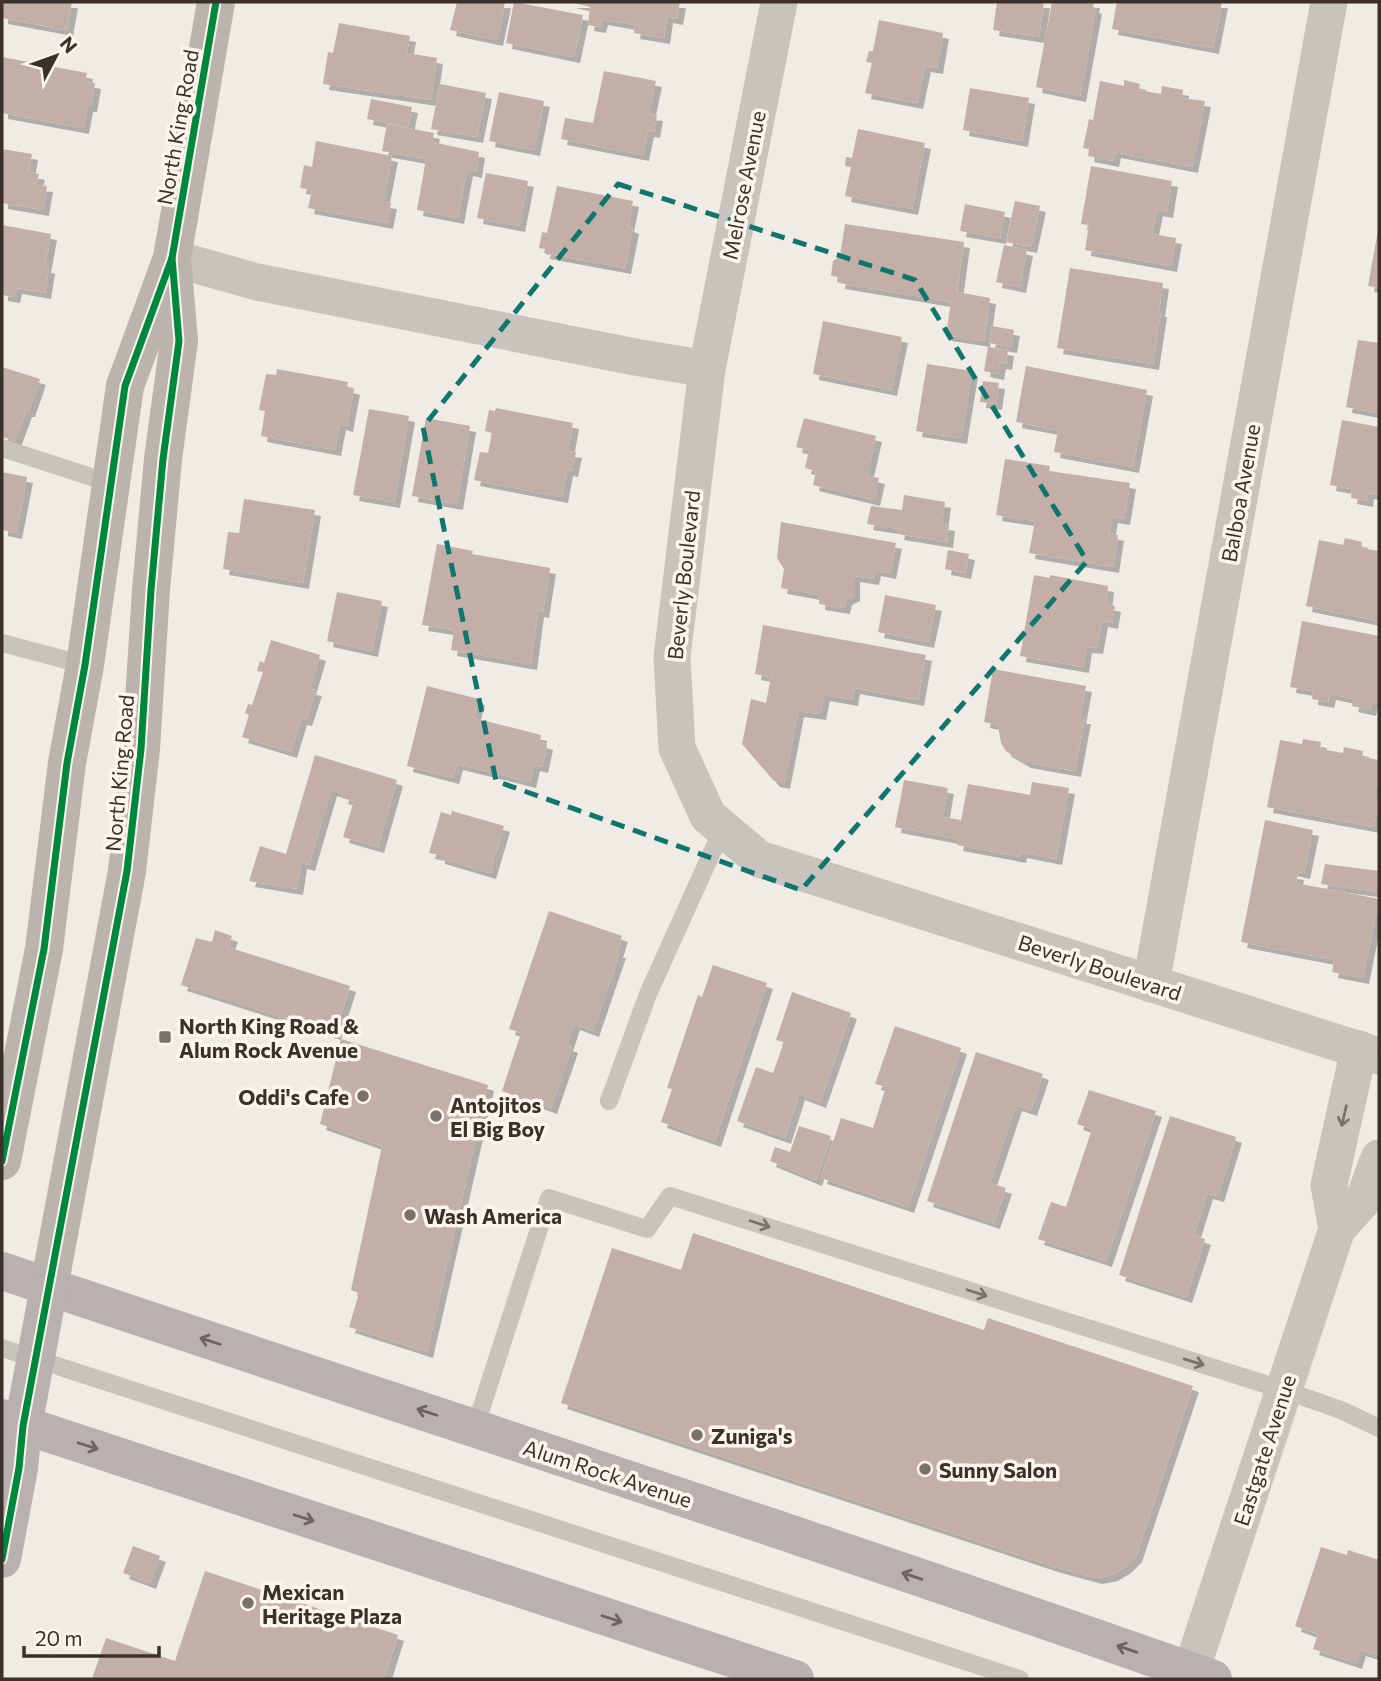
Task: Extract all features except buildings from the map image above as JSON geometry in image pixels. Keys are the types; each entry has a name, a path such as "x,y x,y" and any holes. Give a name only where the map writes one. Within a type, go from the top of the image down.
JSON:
{"main road":[{"name":"North King Road","path":"2,1161 44,949 67,764 85,665 125,386 172,258 216,2"},
{"name":"North King Road","path":"49,1287 127,871 141,749 163,459 178,341 172,258"},
{"name":"Alum Rock Avenue","path":"2,1271 475,1428 1202,1675"},
{"path":"2,1559 19,1468 12,1422 19,1354 49,1287"},
{"path":"12,1422 795,1679"}],"street":[{"name":"Melrose Avenue","path":"707,369 779,2"},
{"name":"Balboa Avenue","path":"1151,984 1329,2"},
{"path":"172,258 257,282 707,369"},
{"name":"Beverly Boulevard","path":"707,369 672,657 677,748 708,816 759,859 1369,1053"},
{"name":"Eastgate Avenue","path":"1337,1229 1329,1185 1369,1053"},
{"name":"Eastgate Avenue","path":"1202,1675 1284,1390 1337,1229 1364,1199 1379,1158"}],"lane":[{"path":"2,448 110,483"},
{"path":"2,643 85,665"},
{"path":"609,1101 648,994 723,828"},
{"path":"475,1428 549,1198 647,1229 670,1196 1284,1390 1341,1410 1379,1428"},
{"path":"19,1354 1020,1679"}],"highlighted area":[{"path":"618,184 915,280 1087,561 801,890 496,781 423,427"}],"cycle path":[{"path":"2,1161 44,949 67,763 85,665 125,386 172,258 216,2"},
{"path":"2,1559 19,1468 23,1426 127,871 141,749 163,459 179,341 172,258"}],"place":[{"name":"North King Road & Alum Rock Avenue","path":"165,1037"},
{"name":"Oddi's Cafe","path":"363,1096"},
{"name":"Antojitos El Big Boy","path":"436,1116"},
{"name":"Wash America","path":"410,1215"},
{"name":"Zuniga's","path":"697,1435"},
{"name":"Sunny Salon","path":"925,1469"},
{"name":"Mexican Heritage Plaza","path":"248,1603"}]}
